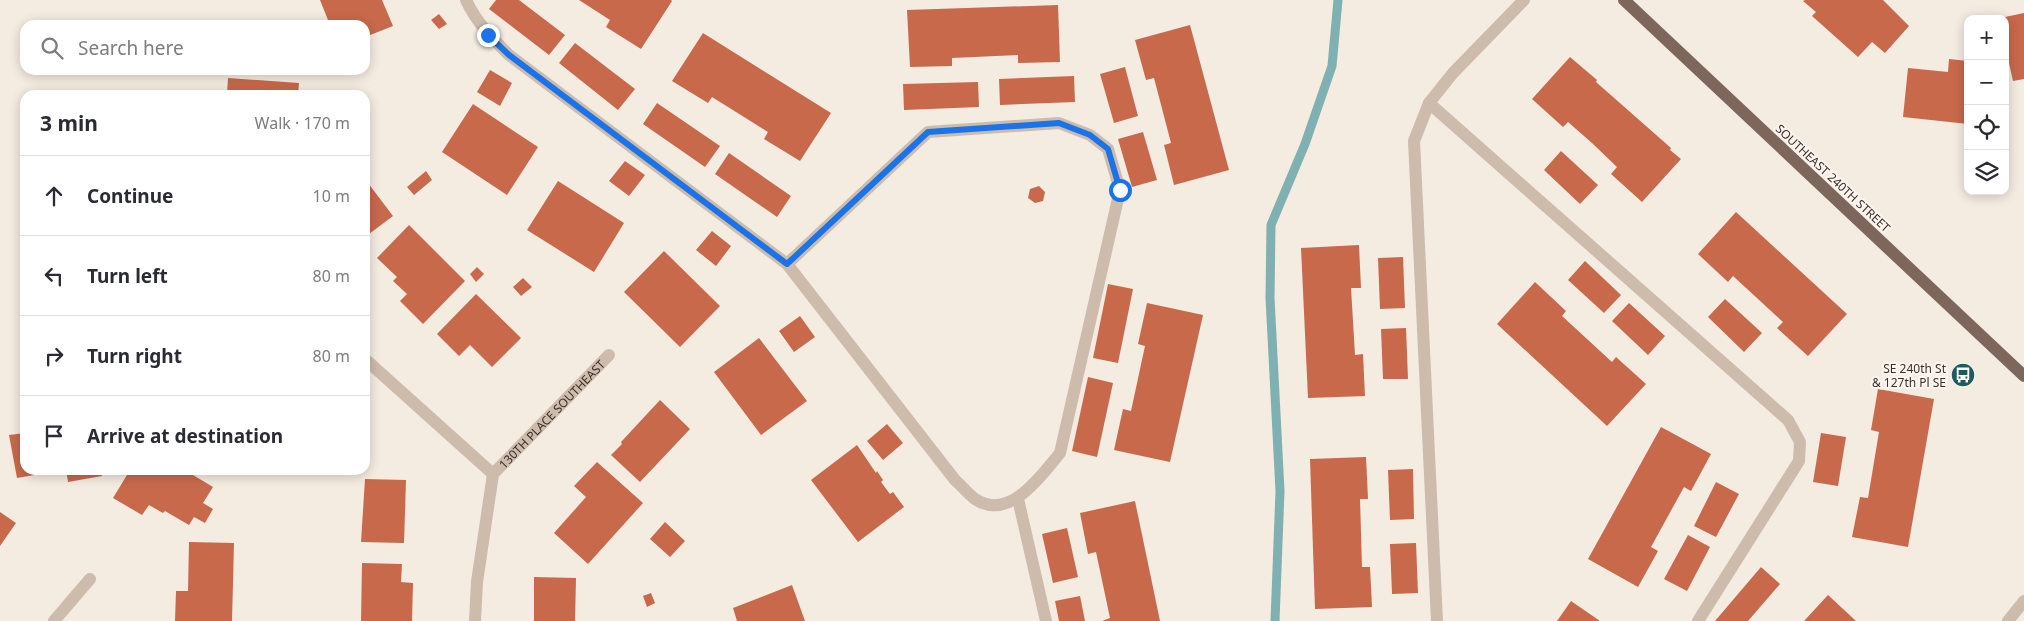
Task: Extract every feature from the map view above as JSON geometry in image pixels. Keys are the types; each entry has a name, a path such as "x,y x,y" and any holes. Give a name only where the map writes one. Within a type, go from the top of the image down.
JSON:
{"main road":[{"name":"SOUTHEAST 240TH STREET","path":"1624,0 2024,376"}],"street":[{"path":"466,0 488,35 509,55 787,264 955,480 976,500 996,506 1018,498 1038,480 1060,453 1120,190 1108,149 1090,135 1059,123 928,132 787,264"},
{"path":"1437,621 1414,141 1429,103 1453,72 1524,0"},
{"path":"1429,103 1788,420 1800,442 1799,461 1698,621"},
{"name":"130TH PLACE SOUTHEAST","path":"475,621 477,582 493,474 609,355"},
{"path":"370,363 493,474"},
{"path":"1018,498 1046,621"},
{"path":"54,621 90,579"},
{"path":"2008,621 2024,601"}],"building":[{"path":"320,0 382,0 393,26 370,35 370,20 328,20"},
{"path":"496,0 519,0 565,35 549,55 489,9"},
{"path":"579,0 672,1 641,49 606,27 610,20"},
{"path":"1883,0 1909,26 1885,53 1872,42 1858,57 1812,16 1816,12 1803,1"},
{"path":"1058,5 1060,62 1018,63 1018,55 952,58 952,66 910,67 907,10"},
{"path":"2024,13 2024,79 2013,81 2009,63 2009,16"},
{"path":"439,14 447,24 439,29 431,20"},
{"path":"1190,25 1229,170 1174,185 1164,145 1171,143 1154,78 1146,80 1135,40"},
{"path":"703,33 831,113 800,161 764,139 768,132 712,97 708,103 672,81"},
{"path":"575,43 635,89 618,110 559,63"},
{"path":"1570,57 1681,159 1642,202 1611,174 1617,167 1592,143 1568,122 1563,127 1532,99"},
{"path":"1949,59 1964,61 1964,124 1903,117 1908,68 1948,72"},
{"path":"1125,67 1138,116 1114,123 1100,74"},
{"path":"490,70 512,83 500,106 477,92"},
{"path":"1074,76 1075,102 1000,105 999,79"},
{"path":"228,78 299,83 298,90 227,90"},
{"path":"978,82 979,107 904,110 903,84"},
{"path":"657,103 720,146 705,167 643,124"},
{"path":"473,104 538,147 507,195 442,152"},
{"path":"1143,132 1157,180 1132,187 1118,139"},
{"path":"1561,151 1598,185 1580,204 1544,170"},
{"path":"729,153 791,196 777,217 715,174"},
{"path":"625,161 645,175 629,196 609,181"},
{"path":"426,171 432,180 414,195 407,187"},
{"path":"558,181 624,223 594,272 527,230"},
{"path":"370,186 393,216 370,233"},
{"path":"1039,186 1045,192 1043,201 1035,203 1028,198 1030,189"},
{"path":"1736,212 1847,314 1808,356 1777,328 1783,322 1733,276 1728,282 1698,254"},
{"path":"409,225 465,281 423,324 400,301 407,294 393,281 397,277 377,258"},
{"path":"712,231 731,246 716,266 696,250"},
{"path":"1359,245 1361,288 1351,288 1355,355 1363,354 1365,396 1308,398 1301,248"},
{"path":"664,251 720,306 680,347 624,292"},
{"path":"1403,257 1405,308 1380,309 1378,258"},
{"path":"1585,261 1621,295 1604,313 1568,280"},
{"path":"477,267 484,274 476,282 470,274"},
{"path":"523,278 532,287 521,296 513,287"},
{"path":"1535,282 1566,311 1562,316 1612,362 1616,357 1646,384 1607,426 1497,324"},
{"path":"1108,284 1133,289 1118,363 1093,358"},
{"path":"476,294 521,338 492,367 470,345 459,356 437,334"},
{"path":"1725,299 1762,333 1744,352 1708,317"},
{"path":"1147,303 1203,315 1170,462 1114,450 1123,409 1131,411 1145,346 1138,344"},
{"path":"1629,303 1665,336 1648,355 1612,321"},
{"path":"800,316 815,337 794,352 779,331"},
{"path":"1406,328 1408,379 1383,379 1381,329"},
{"path":"759,338 807,401 761,435 714,372"},
{"path":"1088,377 1113,383 1097,457 1072,451"},
{"path":"1878,389 1934,399 1908,547 1852,537 1860,497 1868,498 1879,432 1871,430"},
{"path":"660,400 690,429 640,482 611,455"},
{"path":"887,424 903,443 883,460 867,441"},
{"path":"1661,427 1711,454 1691,491 1684,487 1651,547 1658,551 1638,587 1588,559"},
{"path":"1821,433 1846,437 1838,486 1813,482"},
{"path":"20,434 20,475 34,475 17,478 9,435"},
{"path":"857,445 876,473 877,471 883,480 881,482 890,494 893,492 904,507 858,542 811,480"},
{"path":"1366,457 1368,499 1360,499 1362,567 1370,567 1372,607 1315,609 1310,459"},
{"path":"597,462 643,503 588,564 554,533 586,497 574,486"},
{"path":"1413,469 1414,519 1390,520 1388,470"},
{"path":"67,475 102,475 102,476 68,482"},
{"path":"127,475 193,475 213,487 203,503 213,509 205,523 194,517 189,525 165,511 163,513 149,505 142,515 113,498"},
{"path":"365,479 406,480 404,543 361,542"},
{"path":"1716,482 1739,494 1716,537 1694,526"},
{"path":"1135,501 1160,621 1102,621 1110,618 1096,552 1088,554 1080,513"},
{"path":"0,512 16,523 0,546"},
{"path":"665,522 685,541 670,557 650,539"},
{"path":"1067,528 1078,577 1053,583 1042,534"},
{"path":"1688,535 1710,547 1687,591 1664,579"},
{"path":"189,542 234,543 232,621 175,621 176,591 188,591"},
{"path":"1416,543 1418,593 1392,594 1390,544"},
{"path":"362,563 402,564 401,582 413,583 412,621 361,621"},
{"path":"1761,567 1780,584 1748,621 1715,621"},
{"path":"534,577 576,578 575,621 534,621"},
{"path":"792,585 805,621 737,621 733,608"},
{"path":"651,593 655,603 647,607 643,596"},
{"path":"1828,595 1856,621 1804,621"},
{"path":"1080,596 1085,621 1059,621 1055,601"},
{"path":"1571,601 1600,621 1557,621"}],"waterway":[{"path":"1275,621 1280,491 1270,298 1271,225 1305,144 1332,66 1338,0"}],"place":[{"name":"SE 240th St & 127th Pl SE","path":"1963,375"}],"route":[{"path":"488,35 509,55 787,264 928,132 1059,123 1090,135 1108,149 1120,190"}]}
